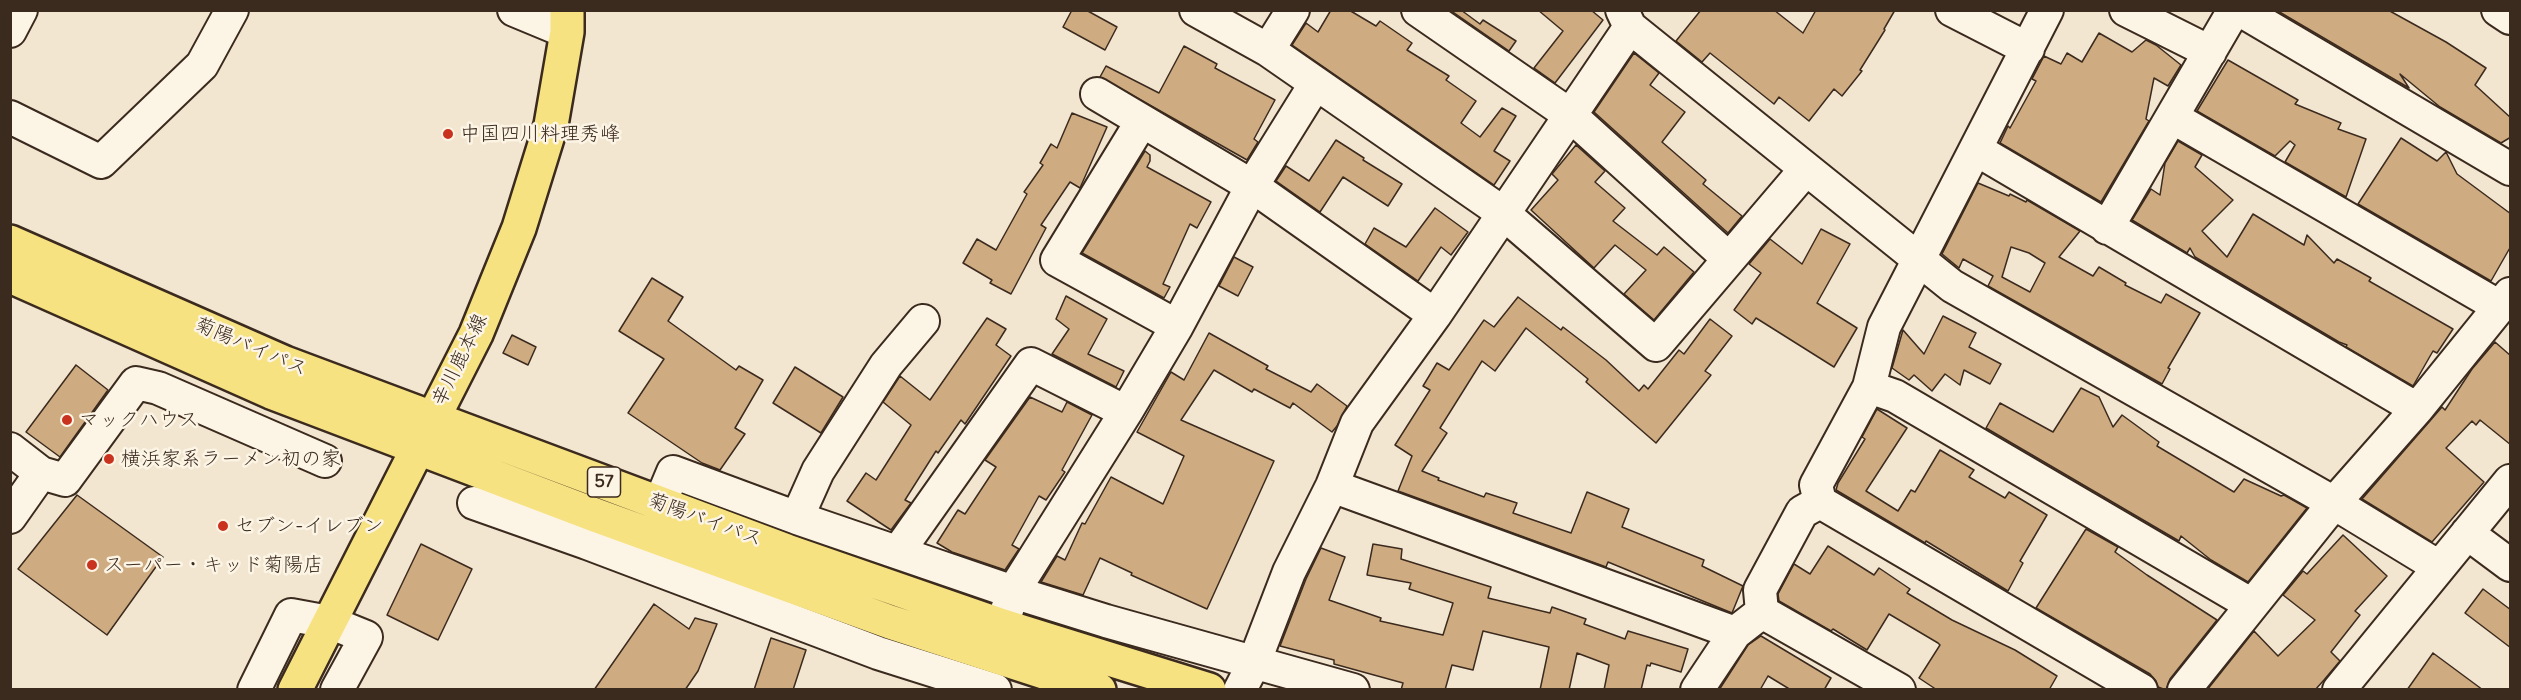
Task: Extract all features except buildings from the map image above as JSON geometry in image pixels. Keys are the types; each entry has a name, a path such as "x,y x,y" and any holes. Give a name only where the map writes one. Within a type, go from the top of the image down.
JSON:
{"main road":[{"name":"辛川鹿本線","path":"295,690 476,334 519,228 551,125 567,21"},
{"name":"菊陽バイパス","path":"10,242 285,363 787,551 1003,626 1209,690"},
{"name":"菊陽バイパス","path":"10,276 271,392 417,447 591,529 890,621 1099,690"}],"street":[{"path":"10,31 21,10"},
{"path":"10,117 101,162 202,65 232,10"},
{"path":"514,10 567,21"},
{"path":"1196,10 1268,50 1503,213 1656,345 1806,169"},
{"path":"1268,50 1293,10"},
{"path":"1418,10 1570,115 1729,259"},
{"path":"1952,10 2028,49"},
{"path":"2047,10 1977,150 1917,259 1884,327 1869,387 1816,485 1820,502 2140,690"},
{"path":"2126,10 2210,52"},
{"path":"2107,228 2234,10"},
{"path":"2240,10 2511,169"},
{"path":"2498,10 2511,18"},
{"path":"1247,676 1289,572 1332,486 1357,423 1435,315 1570,115 1626,19 1806,169 1952,286 2334,503 2439,567"},
{"path":"1003,626 1013,592 1126,412 1177,326 1252,186 1316,83"},
{"path":"1097,94 1252,186 1435,315"},
{"path":"2172,117 2505,301 2417,409 2334,503 2184,690"},
{"path":"1142,121 1057,260 1177,326"},
{"path":"1977,150 2417,409"},
{"path":"797,518 818,471 886,365 923,321"},
{"path":"898,552 1031,364 1126,412"},
{"path":"10,449 41,473 65,480 136,383 158,388 325,461"},
{"path":"1869,387 1895,396 2252,605"},
{"path":"660,503 673,472 797,518 1013,592 1106,621 1247,676 1353,690"},
{"path":"10,517 41,473"},
{"path":"2339,690 2511,481"},
{"path":"1332,486 1735,633"},
{"path":"1820,502 1802,512 1760,590 1762,612 1857,679 1899,690"},
{"path":"474,503 591,529 878,653 995,690"},
{"path":"2467,533 2511,565"},
{"path":"1697,690 1735,633 1762,612"},
{"path":"254,690 291,615 329,622 366,637 337,690"},
{"path":"878,653 890,621"}],"place":[{"name":"中国四川料理秀峰","path":"448,134"},
{"name":"マックハウス","path":"67,420"},
{"name":"横浜家系ラーメン初の家","path":"109,459"},
{"name":"セブン-イレブン","path":"223,526"},
{"name":"スーパー・キッド菊陽店","path":"92,565"}]}
